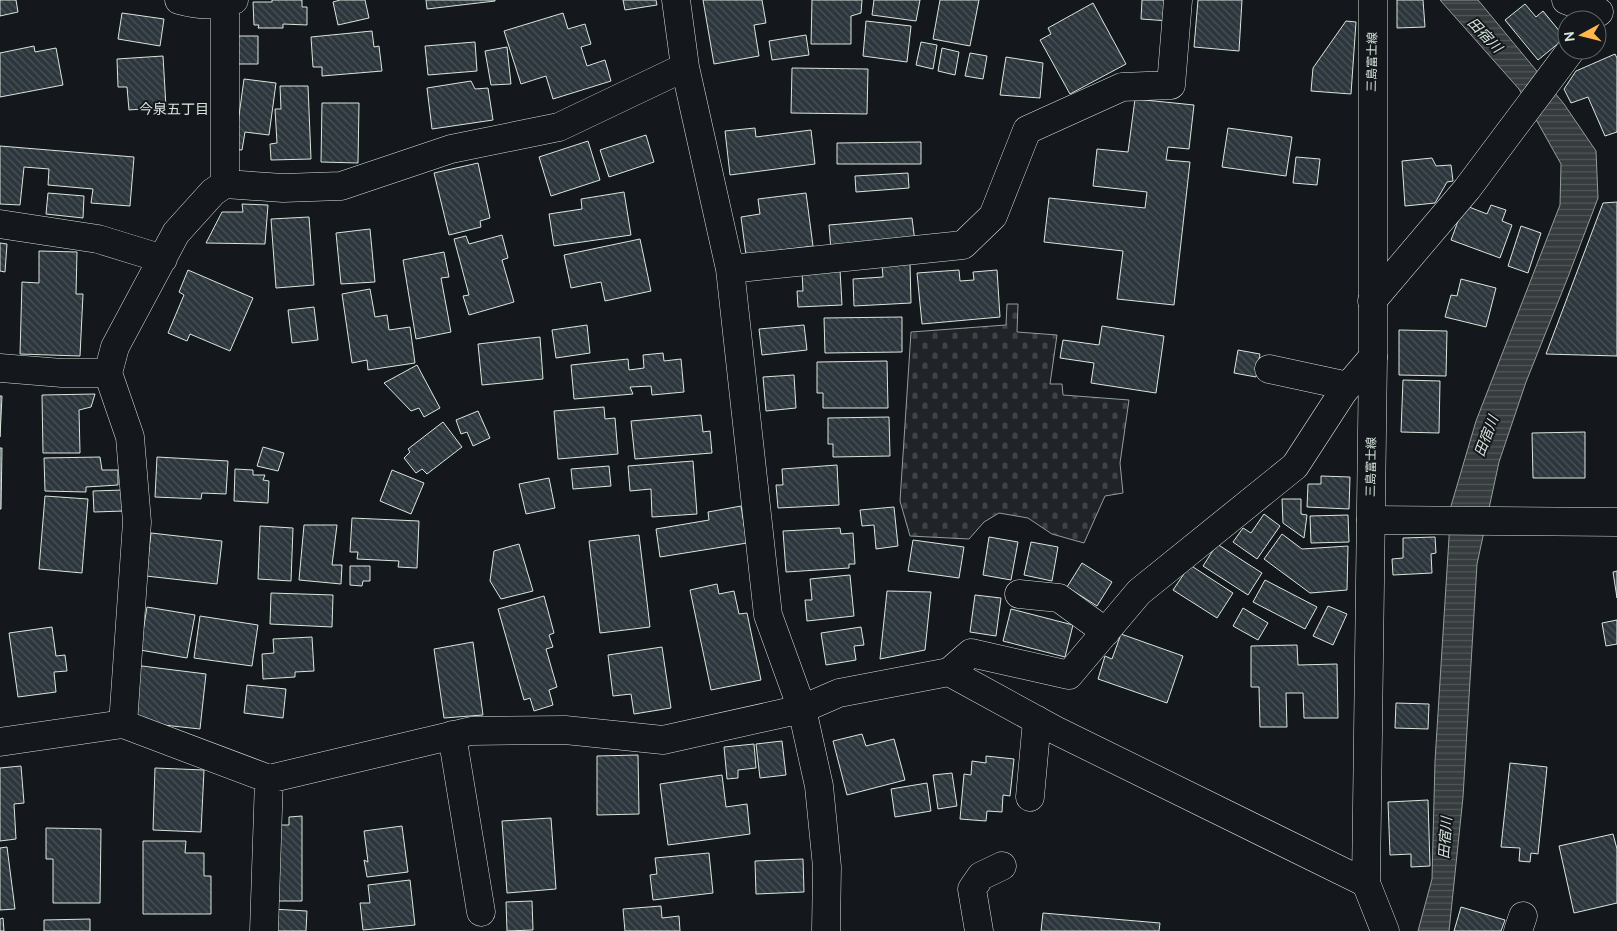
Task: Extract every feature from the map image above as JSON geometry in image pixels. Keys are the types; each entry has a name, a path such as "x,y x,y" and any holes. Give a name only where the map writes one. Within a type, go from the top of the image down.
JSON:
{"street":[{"path":"179,0 195,4 230,2 225,184"},
{"path":"676,0 685,67 730,269 768,615 802,709 819,786 827,867 826,931"},
{"path":"730,269 963,245 993,216 1027,130 1122,87 1171,85 1178,0"},
{"name":"三島富士線","path":"1373,0 1373,357 1366,884 1385,931"},
{"path":"1566,0 1598,10"},
{"path":"1372,301 1467,189 1564,60"},
{"path":"123,724 138,522 130,437 108,373 116,347 176,233 213,192 225,184 283,188 341,186 451,149 559,127 685,67"},
{"path":"0,224 98,239 163,259"},
{"path":"0,742 123,724 269,779 471,731 565,730 663,740 802,709 839,694 950,672 971,653 1070,675 1139,592 1295,466 1348,386 1373,357"},
{"path":"0,368 62,373 108,373"},
{"path":"1269,369 1348,386"},
{"path":"1371,520 1617,522"},
{"path":"1019,594 1059,598 1106,632"},
{"path":"950,672 1037,720 1366,884"},
{"path":"1030,797 1037,720"},
{"path":"452,735 482,912"},
{"path":"264,931 269,779"},
{"path":"979,931 972,889 981,876 1002,866"}],"green space":[{"path":"1007,304 1018,304 1017,332 1057,335 1050,384 1062,384 1063,395 1129,400 1120,463 1123,493 1105,496 1084,543 1052,534 1028,518 999,513 984,522 969,539 910,536 900,501 911,332 1006,325"}],"water":[{"name":"田宿川","path":"1440,0 1478,0 1564,104 1596,151 1598,198 1526,382 1499,462 1477,564 1463,797 1449,931 1418,931 1432,879 1435,761 1451,506 1476,421 1560,205 1561,164 1519,89"}],"building":[{"path":"0,0 16,0 18,12 0,16"},
{"path":"272,0 302,0 302,7 307,7 307,25 283,24 283,28 258,28 259,25 254,25 253,2 272,2"},
{"path":"340,0 365,0 369,18 338,25 333,2"},
{"path":"426,0 495,0 495,1 427,9"},
{"path":"623,0 656,0 657,5 625,10"},
{"path":"703,0 762,0 766,23 754,25 759,56 714,64"},
{"path":"812,0 862,0 861,13 851,16 851,44 811,44"},
{"path":"874,0 920,0 916,21 872,15"},
{"path":"940,0 979,0 970,46 933,39"},
{"path":"1142,0 1170,0 1169,21 1141,19"},
{"path":"1198,0 1242,0 1239,51 1194,47"},
{"path":"1397,0 1423,0 1425,27 1397,28"},
{"path":"1093,3 1126,64 1070,94 1040,40 1051,34 1048,28"},
{"path":"1525,4 1536,17 1543,11 1557,28 1557,45 1538,60 1505,20"},
{"path":"122,13 164,19 160,46 118,39"},
{"path":"563,13 568,29 585,24 591,44 581,47 587,66 605,60 611,81 553,99 546,76 521,84 504,31"},
{"path":"866,21 911,26 907,62 863,56"},
{"path":"1346,21 1356,22 1351,94 1311,91 1313,68"},
{"path":"372,31 374,47 379,46 382,71 322,76 322,67 313,67 311,37"},
{"path":"806,35 809,55 772,60 769,41"},
{"path":"233,36 258,36 258,64 232,64"},
{"path":"475,42 477,71 428,75 425,46"},
{"path":"921,42 937,45 933,69 916,65"},
{"path":"34,46 35,52 56,48 63,85 0,97 0,53"},
{"path":"507,47 511,84 491,85 485,51"},
{"path":"942,48 959,52 955,75 938,71"},
{"path":"970,53 987,56 983,79 965,76"},
{"path":"1615,54 1617,58 1617,132 1605,136 1588,97 1571,103 1564,89 1576,71 1601,60 1607,60 1607,57"},
{"path":"163,56 166,107 129,110 127,87 118,87 117,59"},
{"path":"1006,57 1043,63 1040,98 1000,95"},
{"path":"792,68 868,69 867,114 791,113"},
{"path":"244,79 276,83 269,135 245,132 242,150 229,149 238,123"},
{"path":"471,81 475,89 488,88 493,120 432,129 427,88"},
{"path":"280,86 308,86 311,159 271,160 270,144 277,143 275,109 281,109"},
{"path":"1135,99 1194,105 1189,149 1168,147 1166,160 1190,162 1174,305 1117,299 1123,251 1044,242 1049,198 1145,208 1147,192 1093,186 1097,149 1128,152"},
{"path":"322,103 359,103 358,163 321,162"},
{"path":"755,128 756,137 811,130 815,164 730,175 725,131"},
{"path":"1228,128 1292,137 1286,176 1222,167"},
{"path":"646,135 654,162 609,177 600,150"},
{"path":"588,141 600,180 551,196 539,157"},
{"path":"921,142 921,164 837,164 837,143"},
{"path":"0,146 134,157 130,206 91,203 93,189 48,185 49,169 24,167 20,205 0,204"},
{"path":"1296,157 1320,159 1317,185 1293,183"},
{"path":"1432,158 1436,166 1451,165 1453,181 1447,182 1435,203 1405,206 1402,161"},
{"path":"478,163 490,218 480,221 481,227 449,235 434,173"},
{"path":"908,173 909,188 856,192 855,176"},
{"path":"624,192 631,235 554,246 549,214 582,209 581,199"},
{"path":"48,193 84,196 83,218 46,214"},
{"path":"806,193 813,246 746,255 741,217 760,214 758,199"},
{"path":"1617,202 1617,356 1546,354 1603,203"},
{"path":"242,204 268,205 265,244 206,243 222,212 243,212"},
{"path":"1464,205 1487,214 1491,205 1506,210 1502,221 1512,225 1500,258 1451,240"},
{"path":"309,217 314,285 276,288 271,219"},
{"path":"912,218 915,242 831,250 829,225"},
{"path":"1521,226 1541,233 1528,273 1508,266"},
{"path":"370,229 375,282 341,284 336,233"},
{"path":"502,235 508,258 502,260 514,302 469,315 463,296 469,295 454,239 466,236 469,244"},
{"path":"640,239 651,291 605,301 601,282 571,288 564,255"},
{"path":"0,243 7,244 5,272 0,271"},
{"path":"39,251 77,252 76,294 83,294 80,356 20,354 22,282 39,283"},
{"path":"444,252 449,277 441,278 451,332 416,339 403,260"},
{"path":"910,264 911,303 854,306 853,279 883,277 882,265"},
{"path":"188,270 253,298 230,351 190,334 187,341 168,333 184,295 179,292"},
{"path":"840,270 842,305 798,307 797,291 803,291 802,272"},
{"path":"959,270 960,281 974,280 973,272 997,270 1000,317 922,324 917,273"},
{"path":"1461,279 1496,288 1486,327 1445,317 1451,295 1457,296"},
{"path":"370,289 375,317 387,315 389,330 410,327 415,363 368,370 367,360 352,363 342,294"},
{"path":"314,307 318,340 292,343 288,310"},
{"path":"902,317 902,352 825,353 824,318"},
{"path":"587,325 590,353 556,358 552,330"},
{"path":"804,325 807,350 762,355 759,329"},
{"path":"1102,326 1164,336 1156,393 1091,383 1094,363 1060,358 1063,340 1099,345"},
{"path":"1399,330 1447,331 1446,376 1399,375"},
{"path":"540,337 543,379 482,385 478,344"},
{"path":"1238,350 1260,354 1256,377 1234,373"},
{"path":"663,353 664,361 681,359 684,392 652,395 651,386 630,387 633,394 574,399 571,365 628,359 629,370 644,368 643,355"},
{"path":"887,361 888,408 823,408 823,393 817,393 817,362"},
{"path":"417,365 440,408 424,417 419,408 411,411 384,383"},
{"path":"794,375 796,408 766,411 763,377"},
{"path":"1403,380 1440,381 1439,433 1401,432"},
{"path":"95,394 91,407 79,410 80,453 43,453 42,395"},
{"path":"0,396 2,396 0,437"},
{"path":"604,407 605,419 615,418 618,454 558,459 554,411"},
{"path":"478,411 490,438 473,446 467,432 461,434 456,420"},
{"path":"701,415 703,432 710,431 712,453 635,459 631,421"},
{"path":"889,417 890,456 833,457 833,444 828,444 828,418"},
{"path":"443,422 462,447 427,474 422,469 416,473 404,458 410,452 408,449"},
{"path":"1585,432 1585,478 1533,478 1532,433"},
{"path":"263,447 284,453 278,471 257,466"},
{"path":"0,448 2,448 1,509 0,509"},
{"path":"100,457 102,470 118,470 118,485 86,487 86,492 45,491 44,458"},
{"path":"157,457 228,461 226,494 202,493 201,499 155,497"},
{"path":"693,461 697,514 652,517 651,489 630,491 628,466"},
{"path":"837,465 839,505 778,508 776,485 783,485 782,469"},
{"path":"609,466 611,486 573,489 571,469"},
{"path":"235,469 253,470 253,475 265,475 263,480 269,481 268,503 234,501"},
{"path":"392,470 424,483 411,514 380,501"},
{"path":"1321,476 1350,477 1349,509 1307,507 1308,484 1321,484"},
{"path":"549,478 555,508 526,514 519,484"},
{"path":"123,490 124,511 94,512 93,491"},
{"path":"45,496 88,499 82,573 39,569"},
{"path":"1282,499 1301,499 1301,514 1307,515 1304,538 1283,523"},
{"path":"741,506 747,543 660,557 656,529 709,520 708,512"},
{"path":"894,507 898,546 876,549 874,525 862,526 860,510"},
{"path":"1264,514 1280,526 1257,559 1233,542 1243,528 1251,533"},
{"path":"1348,515 1349,542 1311,543 1310,516"},
{"path":"352,518 419,521 417,568 398,567 399,561 357,559 358,552 350,552"},
{"path":"304,525 337,525 332,565 342,565 341,584 299,580"},
{"path":"260,526 293,528 291,581 258,579"},
{"path":"840,528 841,534 853,533 855,564 849,564 849,568 786,572 783,531"},
{"path":"151,533 222,541 217,584 146,576"},
{"path":"1282,534 1302,549 1348,546 1347,590 1310,593 1264,559"},
{"path":"639,535 650,627 600,633 589,541"},
{"path":"989,537 1018,542 1011,580 983,575"},
{"path":"1435,537 1436,553 1431,554 1432,573 1393,575 1392,559 1403,558 1403,538"},
{"path":"913,540 964,547 959,578 908,571"},
{"path":"1031,542 1058,547 1052,581 1024,575"},
{"path":"519,544 533,591 501,599 490,581 494,551"},
{"path":"1217,544 1262,573 1248,595 1203,566"},
{"path":"1082,563 1112,582 1097,606 1067,587"},
{"path":"1190,565 1233,593 1217,618 1173,590"},
{"path":"350,566 370,566 370,581 363,581 362,586 350,585"},
{"path":"1617,571 1617,598 1613,572"},
{"path":"850,575 854,616 807,621 805,600 812,600 810,579"},
{"path":"1265,580 1317,607 1305,629 1253,602"},
{"path":"717,584 719,594 734,591 739,614 747,613 761,680 711,690 690,590"},
{"path":"887,591 931,592 925,650 880,659"},
{"path":"271,593 333,595 332,627 270,624"},
{"path":"975,595 1001,598 996,636 970,632"},
{"path":"544,596 554,633 549,635 553,647 546,649 557,687 549,690 553,705 534,711 530,698 524,700 498,609"},
{"path":"1328,606 1347,614 1333,645 1313,636"},
{"path":"147,607 195,615 187,658 140,650"},
{"path":"1243,608 1268,623 1258,640 1233,626"},
{"path":"1011,609 1073,625 1065,657 1003,641"},
{"path":"200,616 258,625 252,666 194,658"},
{"path":"1617,620 1617,644 1606,646 1602,623"},
{"path":"52,627 56,656 65,655 67,671 54,672 56,692 18,697 9,633"},
{"path":"861,627 864,645 854,646 856,660 826,665 821,633"},
{"path":"1121,634 1183,656 1167,703 1098,679 1105,656 1112,659"},
{"path":"312,637 314,671 295,672 295,677 263,679 262,654 274,653 273,639"},
{"path":"473,642 483,715 444,718 434,649"},
{"path":"1297,645 1298,665 1337,664 1338,718 1304,718 1303,693 1286,693 1287,727 1260,727 1259,687 1251,687 1251,646"},
{"path":"662,647 671,708 634,714 631,694 613,696 608,655"},
{"path":"134,665 206,674 200,729 127,721"},
{"path":"247,685 286,689 283,718 244,713"},
{"path":"1396,703 1429,704 1428,729 1395,728"},
{"path":"862,734 866,746 894,739 905,780 847,795 833,741"},
{"path":"782,741 786,775 760,778 756,744"},
{"path":"754,744 756,768 738,770 738,778 727,779 724,747"},
{"path":"638,755 639,814 597,815 597,756"},
{"path":"986,756 1014,759 1010,796 1003,795 1002,812 987,811 986,821 960,819 964,774 971,775 972,761 986,763"},
{"path":"1510,763 1547,767 1538,854 1531,853 1530,862 1519,861 1520,848 1501,847"},
{"path":"21,766 24,803 14,804 16,839 0,841 0,768"},
{"path":"155,768 204,770 201,832 153,830"},
{"path":"952,773 957,806 938,809 933,775"},
{"path":"722,775 726,807 747,804 750,834 668,845 660,784"},
{"path":"927,783 931,811 895,817 891,789"},
{"path":"1428,800 1430,866 1411,867 1411,854 1390,855 1388,802"},
{"path":"302,816 302,901 277,901 277,825 289,825 289,817"},
{"path":"551,818 556,889 507,893 502,821"},
{"path":"402,826 408,872 367,877 364,860 368,862 364,831"},
{"path":"46,828 101,829 100,903 53,903 53,859 46,859"},
{"path":"1613,834 1617,849 1617,903 1574,913 1559,846"},
{"path":"143,841 186,841 185,853 204,853 204,876 211,876 211,914 143,914"},
{"path":"7,847 15,909 0,910 0,848"},
{"path":"709,853 713,893 653,900 650,875 657,874 655,858"},
{"path":"803,859 804,892 756,894 755,861"},
{"path":"410,880 415,925 363,930 360,903 370,903 368,885"},
{"path":"532,901 533,930 507,931 506,902"},
{"path":"661,906 662,918 679,916 680,931 625,931 623,909"},
{"path":"1461,907 1505,920 1501,931 1454,931"},
{"path":"272,909 307,911 306,931 272,931"},
{"path":"1043,913 1160,923 1159,931 1041,931"},
{"path":"3,918 4,931 0,931 0,919"},
{"path":"90,919 90,931 44,931 44,920"}],"district":[{"name":"今泉五丁目","path":"174,109"}]}
